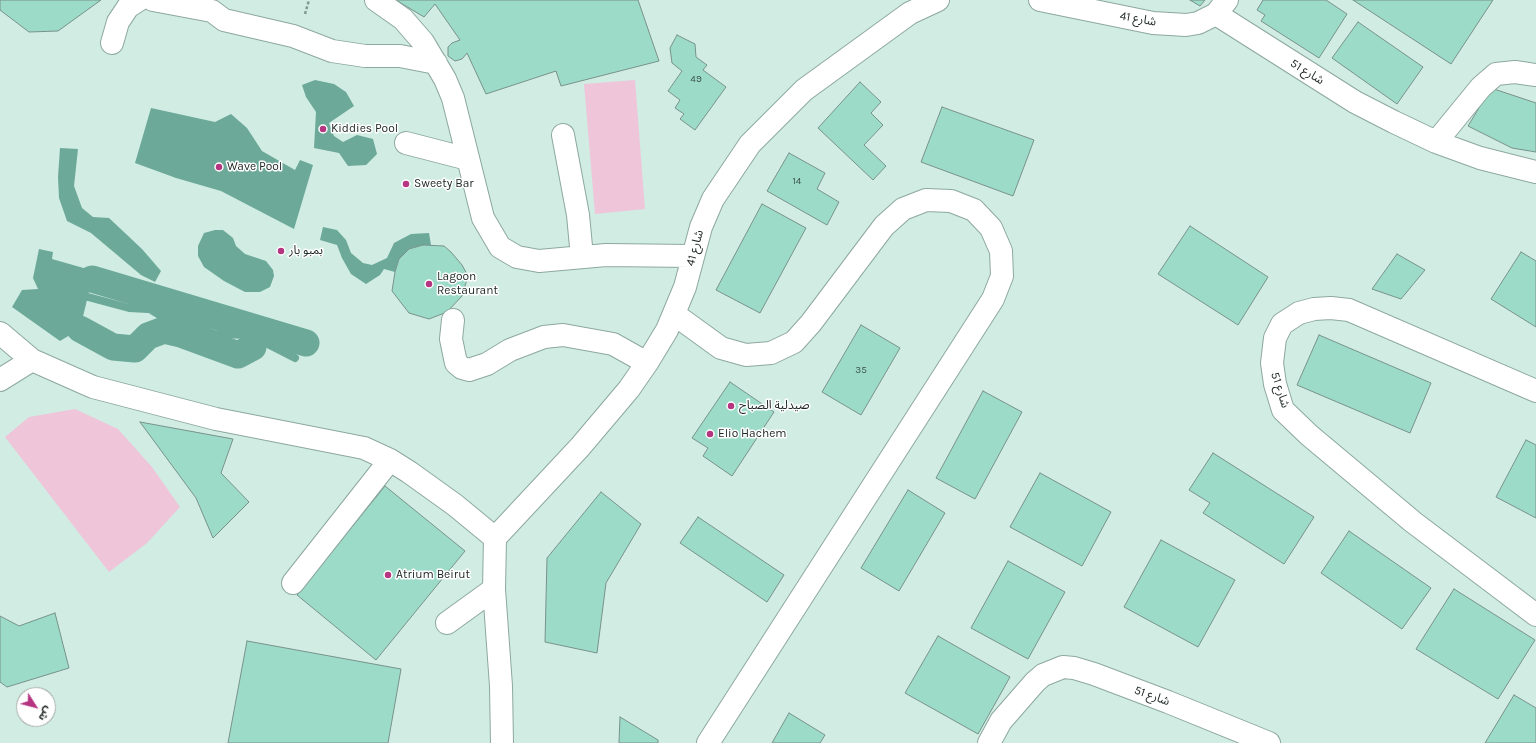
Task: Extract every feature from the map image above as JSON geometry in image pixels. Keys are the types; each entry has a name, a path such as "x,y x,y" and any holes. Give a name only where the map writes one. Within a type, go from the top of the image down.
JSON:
{"street":[{"path":"112,43 118,22 128,7 139,0"},
{"path":"153,0 212,6 224,20 293,36 332,51 365,56 400,56 436,63"},
{"path":"376,0 403,19 423,42 436,63 453,98 483,218 500,247 517,257 539,260 626,254 692,256"},
{"name":"شارع 41","path":"494,538 580,447 629,389 647,363 674,314 685,288 692,256 701,227 713,199 750,144 767,125 804,90 910,13 938,0"},
{"name":"شارع 41","path":"1040,0 1153,23 1172,25 1198,24 1222,7"},
{"name":"شارع 51","path":"1222,7 1355,102 1436,142 1480,158 1536,172"},
{"path":"1436,142 1481,87 1496,74 1515,72 1536,76"},
{"path":"563,134 578,215 582,257"},
{"path":"406,143 468,159"},
{"path":"674,314 721,348 746,355 771,353 794,342 812,323 884,226 903,209 926,200 951,201 974,210 991,228 1001,251 1002,276 993,299 708,743"},
{"name":"شارع 51","path":"1536,391 1349,310 1332,308 1314,309 1299,313 1282,324 1275,338 1272,362 1275,384 1283,410 1308,435 1413,522 1536,615"},
{"path":"453,320 451,339 456,363 462,368 469,370 487,364 510,350 544,337 563,335 614,344 647,363"},
{"path":"0,333 32,360 93,387 216,419 364,448 390,460 455,505 494,538 494,589 501,686 502,743"},
{"path":"0,380 32,360"},
{"path":"293,583 390,460"},
{"path":"447,623 494,589"},
{"name":"شارع 51","path":"989,743 1001,721 1035,682 1043,674 1063,667 1074,668 1168,702 1269,743"}],"path":[{"path":"304,18 309,0"}],"shaded area":[{"name":"Kiddies Pool","path":"315,80 334,84 346,92 354,106 329,123 334,136 343,142 357,135 373,139 377,154 366,165 348,166 339,153 314,148 316,112 306,97 302,85"},
{"path":"635,80 645,209 595,214 584,84"},
{"name":"Wave Pool","path":"151,108 215,122 231,114 247,128 262,151 295,170 300,160 313,165 294,229 221,191 176,178 135,163"},
{"path":"60,148 78,149 74,186 82,208 93,217 109,218 142,249 161,271 155,282 141,275 91,233 67,221 59,198 58,177"},
{"path":"323,227 337,230 346,240 351,253 363,263 372,265 387,258 394,243 411,234 429,233 431,245 423,245 409,249 399,259 395,272 384,269 380,275 366,284 351,274 337,245 320,240"},
{"path":"215,230 223,230 233,238 236,246 245,254 266,261 273,270 274,276 270,287 260,292 245,292 224,281 204,267 198,256 198,246 204,233"},
{"path":"39,249 53,252 52,259 94,271 80,329 60,341 12,307 22,290 38,289 33,278"},
{"path":"75,409 118,429 152,467 180,507 147,543 109,572 5,437 29,417"}],"building":[{"path":"0,0 101,0 58,31 29,32 0,10"},
{"path":"396,0 638,0 659,61 561,86 556,71 486,94 467,53 462,59 455,61 448,56 448,47 452,43 460,40 435,4 424,17"},
{"path":"1190,0 1205,0 1200,6"},
{"path":"1263,0 1326,0 1347,14 1319,58 1261,21 1265,15 1257,10"},
{"path":"1353,0 1493,0 1451,64"},
{"path":"1358,22 1423,67 1397,104 1332,58"},
{"path":"677,35 695,44 696,57 707,65 703,70 726,87 695,130 680,119 684,114 675,108 680,100 668,91 682,71 672,63 670,48"},
{"path":"860,82 881,102 871,113 883,125 864,145 886,166 873,180 818,128"},
{"path":"1491,88 1536,103 1536,152 1512,148 1468,126"},
{"path":"942,107 1034,140 1013,196 921,162"},
{"path":"789,153 825,173 817,189 839,202 827,225 767,191"},
{"path":"762,204 806,228 760,313 716,290"},
{"path":"1190,226 1268,277 1238,325 1158,274"},
{"name":"Lagoon Restaurant","path":"423,245 444,246 462,265 468,276 462,296 447,312 429,319 409,313 392,291 399,259 409,249"},
{"path":"1521,252 1536,261 1536,327 1491,299"},
{"path":"1397,254 1425,270 1401,299 1372,289"},
{"path":"861,325 900,348 861,415 822,392"},
{"path":"1319,335 1431,383 1410,433 1297,385"},
{"path":"730,382 774,412 732,476 703,456 708,448 692,438"},
{"path":"983,391 1022,412 975,499 936,478"},
{"path":"140,422 233,439 221,473 249,502 213,538 196,498"},
{"path":"1526,440 1536,445 1536,518 1496,497"},
{"path":"1213,453 1314,517 1284,564 1203,513 1210,503 1189,490"},
{"path":"1040,473 1111,512 1082,566 1010,527"},
{"path":"385,486 465,551 376,660 297,595"},
{"path":"908,490 945,513 899,591 861,568"},
{"path":"601,492 641,524 606,583 597,653 545,642 547,558"},
{"path":"698,517 784,575 767,602 680,543"},
{"path":"1349,531 1431,588 1402,629 1321,573"},
{"path":"1161,540 1235,580 1198,647 1124,607"},
{"path":"1008,561 1065,592 1028,659 971,628"},
{"path":"1454,589 1535,640 1498,699 1416,649"},
{"path":"55,613 69,668 7,687 0,682 0,616 19,626"},
{"path":"938,636 1010,677 978,734 905,693"},
{"path":"247,641 401,669 388,743 228,743"},
{"path":"1514,695 1536,708 1536,743 1485,743"},
{"path":"789,713 825,735 820,743 772,743"},
{"path":"620,717 658,740 658,743 619,743"}],"waterway":[{"path":"92,279 306,343"},
{"path":"90,288 133,299 163,317 176,320 196,320 220,324 239,334"},
{"path":"88,297 129,308 167,310 184,316 199,328 214,334 250,335 295,358"},
{"path":"80,329 113,347 135,349 148,336 164,330 181,334 238,355 253,347"},
{"path":"275,344 297,348"}],"place":[{"name":"Kiddies Pool","path":"323,129"},
{"name":"Wave Pool","path":"219,167"},
{"name":"Sweety Bar","path":"406,184"},
{"name":"بمبو بار","path":"281,251"},
{"name":"Lagoon Restaurant","path":"429,284"},
{"name":"صيدلية الصباح","path":"731,406"},
{"name":"Elio Hachem","path":"710,434"},
{"name":"Atrium Beirut","path":"388,575"}]}
